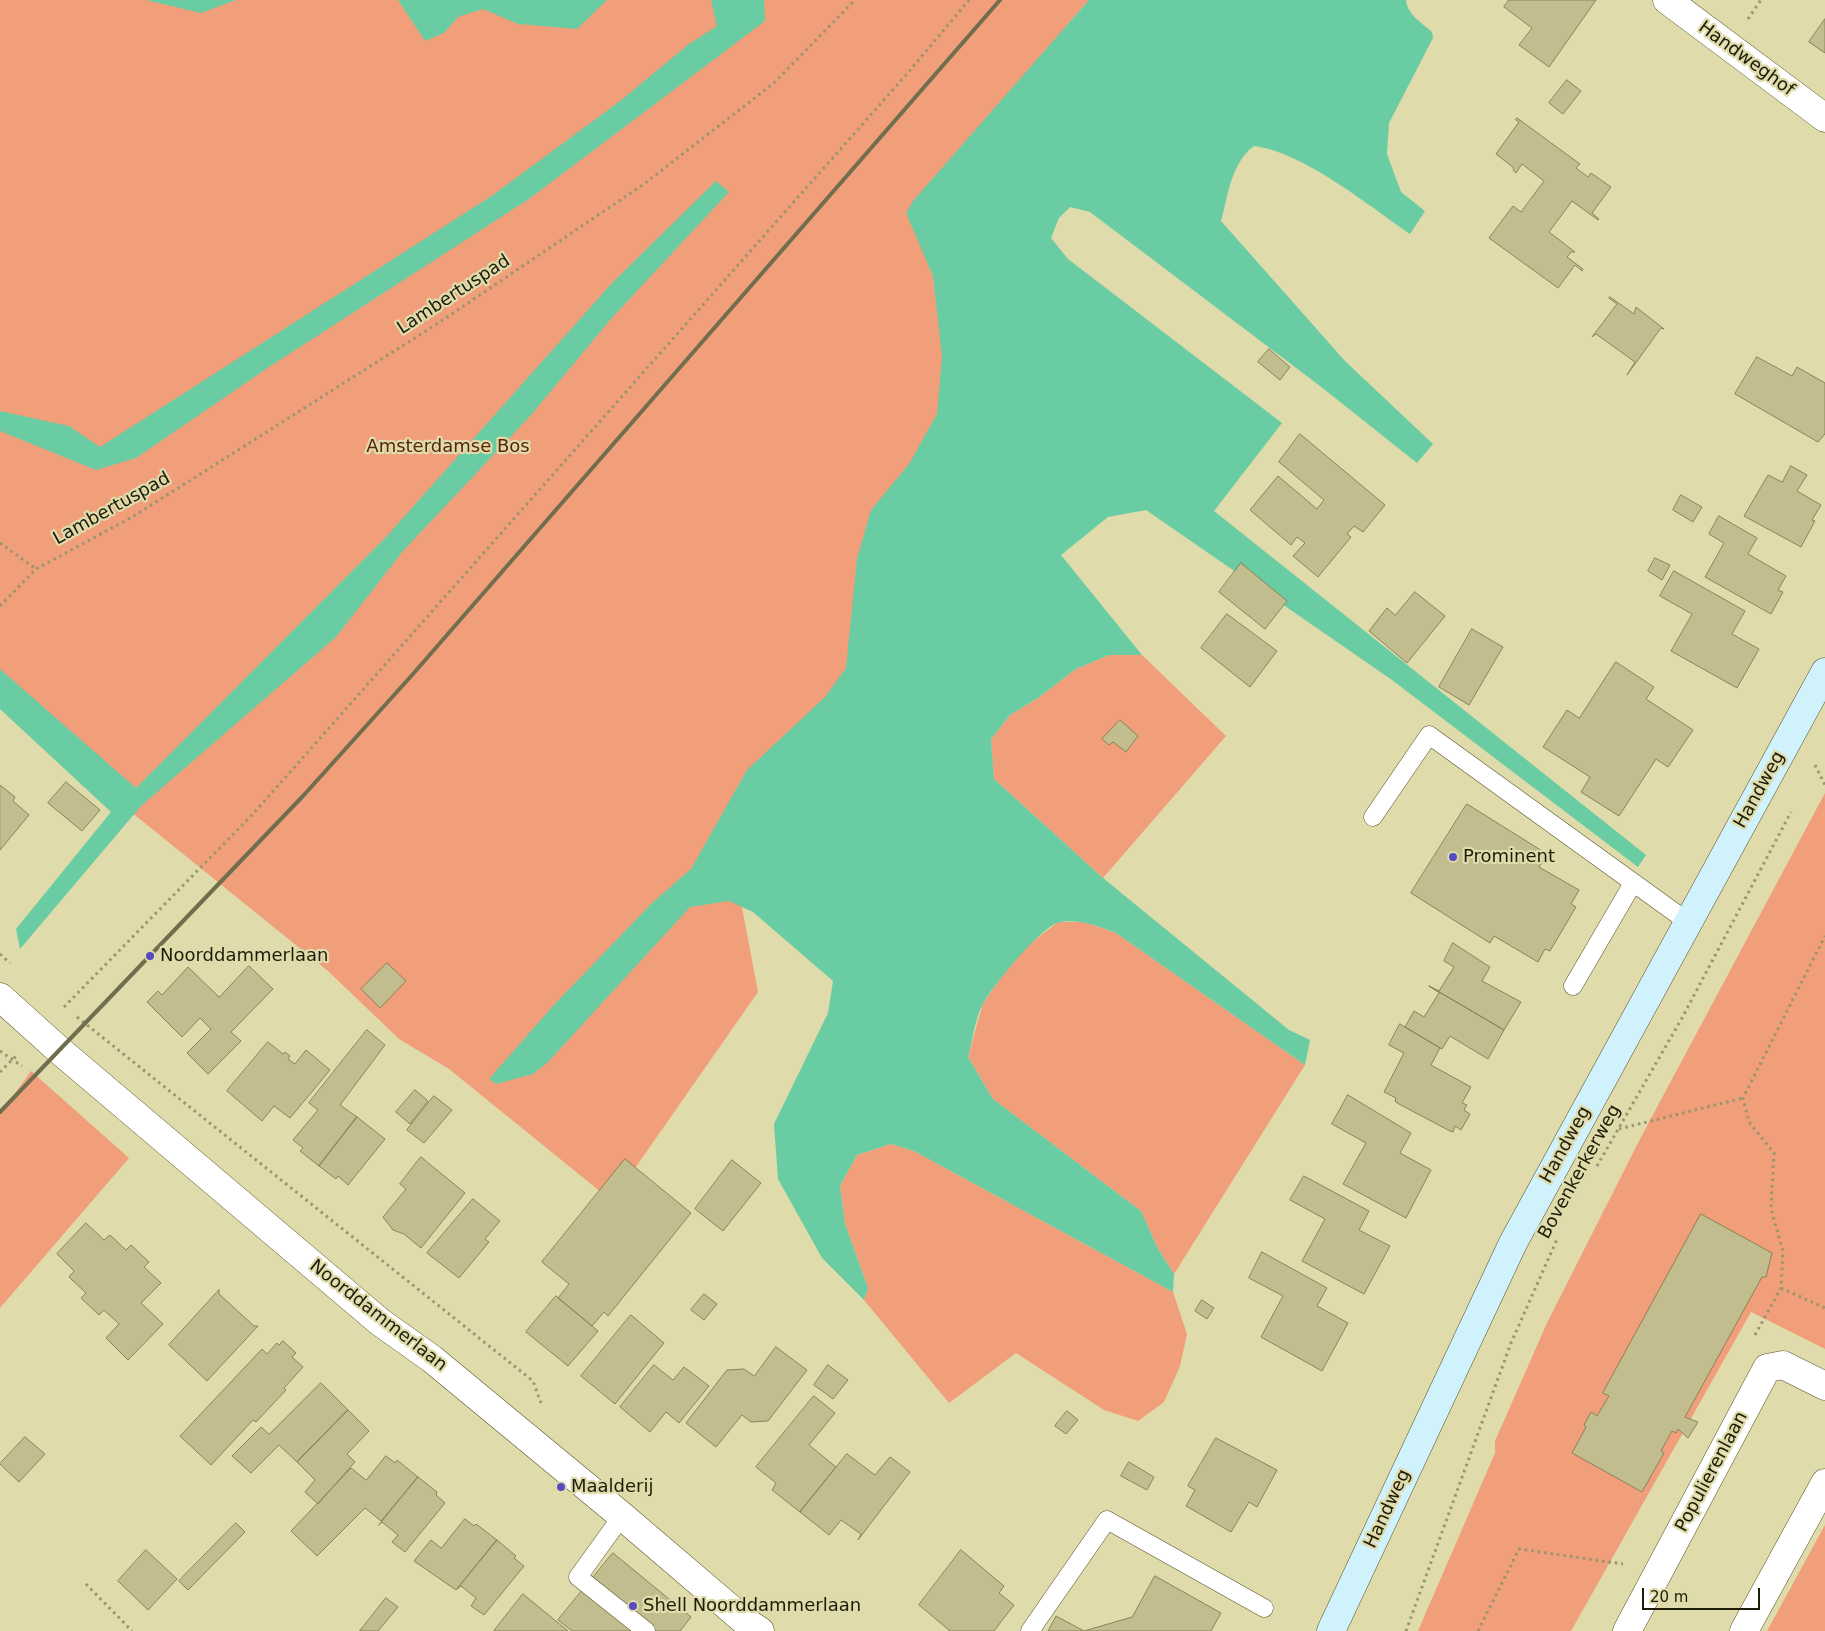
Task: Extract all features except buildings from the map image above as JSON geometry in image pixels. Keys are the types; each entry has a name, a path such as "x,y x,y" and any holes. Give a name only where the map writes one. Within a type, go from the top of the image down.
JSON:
{"main road":[{"name":"Handweg","path":"1331,1631 1513,1242 1825,672"}],"street":[{"name":"Handweghof","path":"1667,0 1825,118"},
{"name":"Noorddammerlaan","path":"0,997 380,1322 432,1359 622,1516 748,1628"},
{"name":"Populierenlaan","path":"1627,1631 1767,1368 1783,1365 1825,1386"},
{"path":"1744,1631 1825,1483"}],"lane":[{"path":"1373,817 1429,735 1688,922"},
{"path":"1573,986 1633,883"},
{"path":"622,1516 578,1577 646,1631"},
{"path":"1030,1631 1107,1520 1264,1608"}],"path":[{"name":"Lambertuspad","path":"0,606 36,569 134,516 440,322 644,184 774,83 855,0"},
{"path":"39,1032 253,814 906,75 969,0"},
{"path":"0,544 36,569"},
{"path":"1811,774 1819,759"},
{"path":"1816,765 1825,785"},
{"name":"Bovenkerkerweg","path":"1596,1169 1682,1018 1792,809"},
{"path":"1753,1340 1781,1288 1783,1250 1771,1209 1774,1153 1749,1122 1743,1098 1825,936"},
{"path":"0,954 14,966"},
{"path":"56,1001 533,1381 542,1406"},
{"path":"1619,1128 1743,1098"},
{"name":"Bovenkerkerweg","path":"1406,1631 1511,1343 1559,1234"},
{"path":"1781,1288 1825,1308"},
{"path":"1478,1631 1519,1549 1632,1566"},
{"path":"86,1584 132,1631"}],"green space":[{"name":"Amsterdamse Bos","path":"0,0 1089,0 1066,26 928,264 933,276 935,292 969,436 828,729 730,844 758,992 612,1201 449,1069 399,1039 328,971 0,706"},
{"path":"1109,655 1142,655 1226,736 1103,878 994,779 991,739 1010,715 1038,698 1076,669"},
{"path":"1825,793 1825,1349 1751,1312 1571,1631 1418,1631 1495,1453 1495,1441 1547,1323 1640,1139"},
{"path":"1058,922 1084,922 1116,933 1305,1065 1174,1274 1157,1247 1141,1211 993,1099 968,1057 983,1003 1010,965 1031,943"},
{"path":"31,1071 129,1158 0,1308 0,1114"},
{"path":"891,1144 914,1151 1173,1292 1187,1334 1180,1366 1164,1402 1138,1421 1104,1410 1016,1353 949,1403 864,1300 868,1288 845,1224 840,1186 857,1155"},
{"path":"1825,1525 1825,1631 1767,1631"}],"shaded area":[{"path":"146,0 236,0 201,13"},
{"path":"398,0 607,0 577,29 518,24 483,9 458,17 444,33 425,41"},
{"path":"711,0 764,0 765,21 529,199 269,367 136,458 96,470 0,431 0,411 69,426 100,447 493,195 620,101 689,44 717,26"},
{"path":"1089,0 1406,0 1412,14 1432,32 1433,38 1389,123 1387,154 1401,192 1425,211 1410,234 1335,181 1314,169 1273,150 1254,146 1246,153 1235,171 1221,221 1345,361 1433,444 1417,463 1320,386 1090,212 1070,207 1059,218 1051,238 1068,259 1282,423 1214,511 1646,855 1638,867 1392,680 1146,510 1108,517 1061,555 1142,655 1109,655 1076,669 1038,698 1010,715 991,739 994,779 1103,878 1289,1030 1310,1040 1305,1065 1116,933 1075,921 1060,922 1052,926 1042,933 1019,957 984,1002 976,1022 968,1057 993,1099 1141,1211 1157,1247 1174,1274 1173,1292 914,1151 891,1144 857,1155 840,1186 845,1224 868,1288 864,1300 822,1258 778,1179 774,1124 828,1013 833,981 753,912 729,901 690,907 548,1062 533,1074 496,1084 489,1079 552,1007 652,903 691,869 747,770 825,697 846,668 857,559 871,510 909,464 937,414 942,357 933,276 906,213 913,201"},
{"path":"716,181 729,192 610,320 531,415 403,551 336,637 141,806 20,949 16,929 111,812 0,709 0,669 136,788 387,536 612,283"}],"railway":[{"path":"0,1112 303,796 413,674 1000,0"}],"place":[{"name":"Prominent","path":"1453,857"},
{"name":"Noorddammerlaan","path":"150,956"},
{"name":"Maalderij","path":"561,1487"},
{"name":"Shell Noorddammerlaan","path":"633,1606"}]}
